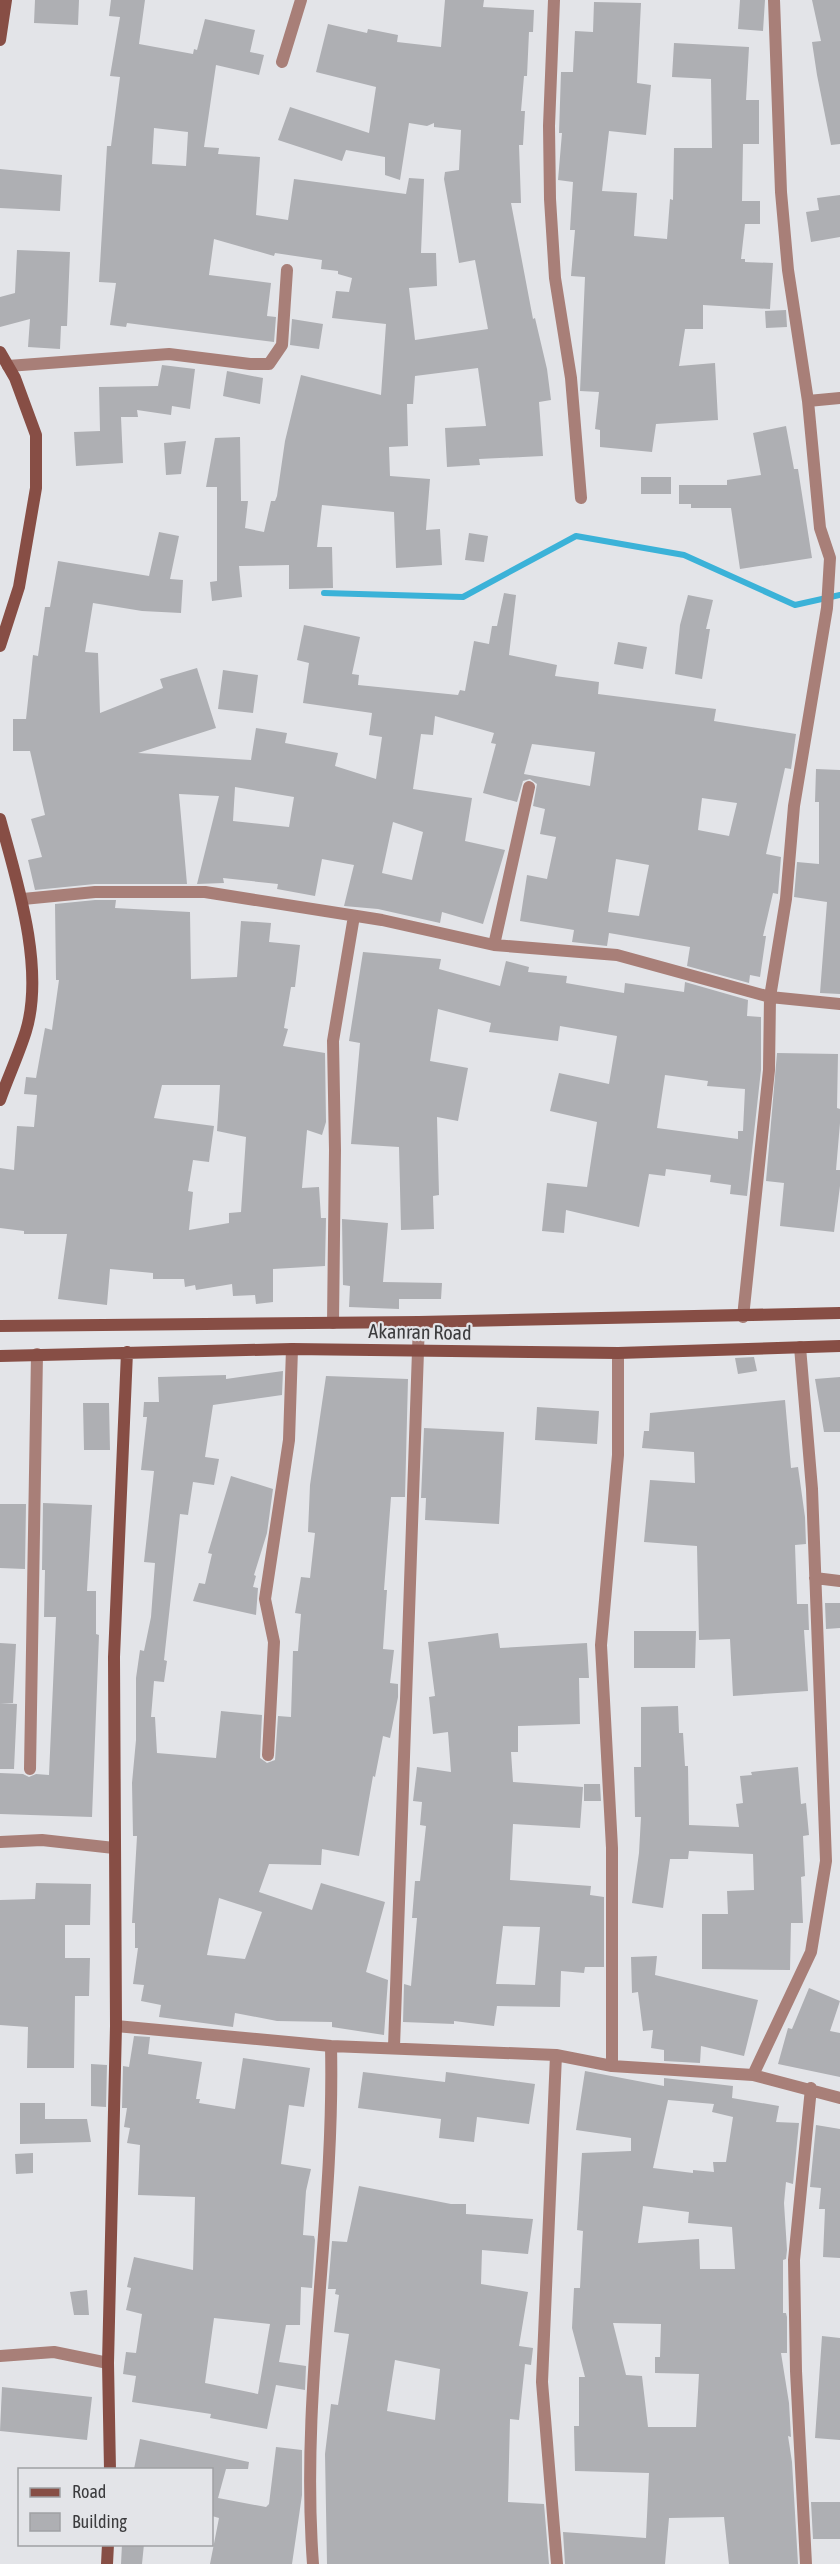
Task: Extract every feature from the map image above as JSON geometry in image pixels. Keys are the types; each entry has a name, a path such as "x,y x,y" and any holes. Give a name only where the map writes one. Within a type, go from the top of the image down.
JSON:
{"street":[{"path":"282,62 301,0"},
{"path":"554,0 549,126 550,199 555,278 571,378 581,498"},
{"path":"742,1317 769,1070 770,997 786,899 794,806 803,739 827,608 830,558 820,528 808,401 793,319 781,192 774,0"},
{"path":"0,40 3,2"},
{"path":"8,366 169,354 250,364 269,364 282,345 287,270"},
{"path":"0,352 36,435 36,488 19,587 0,646"},
{"path":"808,401 840,398"},
{"path":"494,945 529,787"},
{"path":"0,819 23,899 33,984 26,1029 0,1100"},
{"path":"23,899 95,892 205,892 354,916 494,945 617,955 770,997 840,1004"},
{"path":"333,1323 335,1150 333,1041 354,916"},
{"name":"Akanran Road","path":"0,1326 419,1322 742,1317 840,1313"},
{"path":"394,2047 419,1322"},
{"name":"Akanran Road","path":"0,1356 292,1349 618,1353 840,1346"},
{"path":"753,2074 811,1952 826,1861 812,1489 800,1347"},
{"path":"268,1755 274,1642 265,1599 289,1440 292,1349"},
{"path":"110,2468 108,2362 117,2026 114,1657 127,1352"},
{"path":"612,2066 612,1848 601,1645 618,1455 618,1353"},
{"path":"30,1769 36,1354"},
{"path":"814,1578 840,1581"},
{"path":"0,1842 42,1840 114,1848"},
{"path":"117,2026 331,2046 556,2055 612,2066 753,2074 840,2097"},
{"path":"313,2564 310,2524 315,2350 332,2097 331,2046"},
{"path":"556,2055 542,2382 557,2564"},
{"path":"806,2564 796,2371 794,2260 811,2088"},
{"path":"0,2356 54,2352 108,2362"},
{"path":"107,2564 108,2546"}],"building":[{"path":"35,0 79,0 78,25 34,23"},
{"path":"111,0 145,0 139,44 193,54 194,49 197,50 205,19 255,30 250,52 264,55 259,75 216,65 204,147 219,148 218,154 260,157 256,215 288,220 294,179 406,194 409,178 424,179 421,253 436,253 437,286 409,288 415,340 488,329 475,260 459,263 444,179 445,172 459,170 461,130 434,127 434,123 427,126 409,123 400,180 385,175 385,157 346,150 342,161 278,140 290,107 369,133 376,87 316,72 328,24 367,33 368,29 398,35 397,42 441,47 445,0 484,0 483,7 534,10 533,32 529,32 527,76 524,76 521,111 525,111 523,145 519,145 521,203 511,203 533,319 535,318 547,369 551,400 539,402 543,456 479,459 480,465 447,467 445,428 486,426 478,368 415,376 413,404 407,404 408,446 389,447 390,476 430,479 426,530 440,529 442,565 396,568 394,512 322,505 317,547 332,547 333,588 289,589 289,565 239,566 242,597 212,601 210,582 217,581 217,487 206,487 215,438 240,437 241,501 248,501 245,528 264,532 271,501 275,501 277,496 285,441 301,375 381,395 386,324 332,318 336,291 349,292 352,278 338,274 338,271 321,269 322,260 275,253 274,256 214,239 209,275 271,283 267,316 276,317 274,342 127,323 126,327 110,325 116,283 99,282 107,146 111,146 120,77 110,76 120,17 109,16","holes":["154,128 188,132 186,166 152,164"]},
{"path":"740,0 765,0 763,31 738,29"},
{"path":"812,0 840,0 840,144 831,145 817,75 812,42 821,41"},
{"path":"594,2 641,3 637,83 651,85 646,135 609,131 602,191 637,193 634,236 667,239 670,199 673,200 674,148 712,148 711,79 672,77 674,43 749,47 746,100 759,100 759,144 743,144 742,201 760,201 760,224 745,224 741,259 745,259 745,262 773,263 770,309 703,305 703,329 685,329 679,366 715,363 718,420 656,424 652,452 600,447 600,430 595,429 599,392 580,391 585,277 571,276 575,230 570,230 573,182 558,180 562,133 559,133 561,72 573,72 575,31 593,32"},
{"path":"0,169 62,175 60,211 0,208"},
{"path":"840,195 840,237 811,242 806,212 819,210 817,198"},
{"path":"17,250 70,252 67,326 61,326 60,349 28,347 30,319 0,327 0,297 15,293"},
{"path":"786,310 787,327 766,328 765,311"},
{"path":"292,319 323,324 319,349 290,345"},
{"path":"162,365 195,369 190,409 172,406 171,415 137,410 138,417 121,417 123,463 76,466 74,432 100,431 99,387 158,386"},
{"path":"227,371 263,378 260,404 223,396"},
{"path":"786,426 794,469 798,469 812,558 740,569 731,508 691,508 691,504 679,504 679,485 727,485 727,480 761,475 753,433"},
{"path":"186,441 181,474 166,475 164,443"},
{"path":"641,477 671,477 671,494 641,494"},
{"path":"159,532 179,536 170,579 183,580 181,613 142,611 93,603 85,652 98,653 100,713 163,688 160,679 197,668 216,728 138,753 251,760 256,728 287,733 285,743 338,753 335,766 376,779 382,737 369,735 372,713 303,703 309,663 297,660 304,625 360,637 352,674 359,675 358,685 458,695 460,690 465,691 474,641 489,644 492,626 497,626 504,593 516,595 509,655 557,665 555,676 599,682 598,694 716,709 714,721 796,734 791,769 785,768 766,854 781,857 778,894 773,893 763,936 766,936 760,977 750,975 749,983 687,966 690,947 609,933 607,946 572,942 574,930 520,921 527,875 547,879 556,837 540,834 545,809 533,806 537,784 530,779 523,781 517,802 483,793 496,744 491,743 494,733 435,716 433,735 421,734 413,789 472,798 465,841 505,850 483,924 442,912 440,923 378,909 344,906 354,865 322,859 315,896 277,889 278,884 223,878 224,883 197,884 219,796 179,794 187,884 95,884 35,890 28,860 42,857 31,819 45,815 30,751 13,751 13,719 26,719 33,655 38,656 45,607 50,607 58,561 149,576","holes":["532,744 595,752 590,786 524,774","235,787 294,797 289,827 233,821","702,798 737,803 729,836 698,830","393,822 423,832 412,880 382,873","616,859 649,865 639,916 608,912"]},
{"path":"469,533 488,536 484,562 465,560"},
{"path":"688,595 713,600 706,629 710,629 702,679 675,674 680,625"},
{"path":"618,642 647,647 643,669 614,664"},
{"path":"223,670 258,675 253,713 218,709"},
{"path":"816,769 840,770 840,994 820,993 827,902 794,897 797,862 819,864 819,802 815,802"},
{"path":"116,900 115,908 190,912 191,979 237,977 241,921 271,923 269,942 300,945 295,987 291,987 284,1028 288,1029 283,1046 325,1053 326,1122 322,1135 307,1130 302,1188 319,1187 321,1218 326,1218 325,1266 273,1269 273,1302 256,1304 255,1295 233,1296 232,1284 196,1290 195,1285 185,1287 184,1279 153,1279 153,1273 110,1269 107,1305 58,1299 67,1234 24,1234 24,1231 0,1228 0,1168 14,1170 17,1126 34,1127 37,1095 24,1094 26,1077 36,1078 45,1028 52,1030 59,980 56,980 55,904","holes":["162,1085 220,1085 217,1131 246,1137 241,1212 229,1213 229,1223 189,1230 193,1192 188,1191 193,1160 209,1162 214,1126 154,1118"]},
{"path":"363,952 441,959 439,969 500,986 506,961 529,967 528,972 567,976 566,983 624,993 625,983 684,992 685,982 748,1000 747,1016 761,1017 761,1070 747,1196 730,1194 731,1185 710,1182 711,1175 666,1169 665,1176 649,1174 639,1227 566,1210 564,1233 542,1231 547,1183 587,1187 597,1122 550,1111 559,1073 609,1084 617,1036 560,1026 558,1041 489,1032 491,1023 438,1009 430,1061 468,1068 458,1121 437,1117 439,1195 433,1196 434,1229 401,1230 399,1147 351,1144 360,1043 349,1041","holes":["665,1075 708,1081 707,1086 745,1089 743,1131 738,1131 738,1139 657,1128"]},
{"path":"777,1053 838,1054 837,1108 840,1109 840,1123 836,1170 840,1170 840,1186 834,1232 780,1226 784,1183 766,1181"},
{"path":"342,1219 388,1223 383,1282 442,1283 441,1299 399,1299 399,1309 349,1307 350,1286 343,1285"},
{"path":"754,1357 757,1371 738,1374 735,1358"},
{"path":"283,1371 282,1395 213,1405 205,1457 219,1459 214,1485 193,1482 188,1515 180,1514 164,1660 167,1661 164,1682 154,1681 151,1717 155,1717 157,1753 216,1758 221,1711 262,1715 260,1758 267,1763 275,1760 278,1716 291,1717 293,1651 298,1651 301,1614 295,1613 301,1577 310,1578 315,1533 308,1532 310,1485 326,1376 408,1379 405,1497 391,1497 384,1590 387,1590 383,1649 394,1650 390,1683 398,1684 398,1697 390,1738 383,1736 375,1777 373,1776 359,1856 322,1849 321,1865 269,1864 259,1892 312,1910 321,1883 385,1902 366,1972 388,1980 384,2035 332,2027 332,2022 277,2021 235,2013 233,2027 159,2017 161,2005 141,2001 144,1985 133,1984 138,1948 135,1948 135,1923 132,1923 137,1836 133,1836 132,1783 136,1740 136,1678 140,1650 144,1651 151,1617 155,1563 144,1562 154,1471 141,1470 147,1417 143,1417 144,1402 159,1402 158,1377 226,1375 226,1379","holes":["219,1898 262,1912 245,1959 207,1955"]},
{"path":"840,1377 840,1432 824,1432 815,1379"},
{"path":"785,1400 791,1468 798,1467 805,1517 806,1544 795,1545 797,1604 808,1604 809,1630 804,1630 808,1691 733,1696 730,1639 699,1640 697,1546 644,1542 650,1480 695,1483 694,1452 642,1448 644,1431 649,1431 650,1413"},
{"path":"83,1403 109,1403 110,1450 84,1450"},
{"path":"537,1407 599,1411 597,1444 535,1440"},
{"path":"424,1428 504,1432 499,1524 425,1520 426,1498 421,1498"},
{"path":"231,1476 273,1489 267,1533 254,1575 256,1576 253,1587 258,1588 256,1615 193,1601 199,1583 205,1584 212,1554 208,1553"},
{"path":"43,1503 92,1505 87,1591 96,1591 96,1634 99,1635 92,1817 0,1814 0,1773 23,1774 29,1777 36,1774 49,1775 56,1617 44,1617"},
{"path":"0,1504 26,1504 25,1569 0,1568"},
{"path":"825,1603 840,1603 840,1628 826,1629"},
{"path":"634,1631 696,1631 695,1668 634,1668"},
{"path":"498,1633 500,1648 587,1643 589,1678 579,1678 580,1724 518,1726 518,1752 511,1752 513,1782 583,1787 580,1828 513,1824 510,1880 591,1886 590,1895 604,1897 604,1967 585,1967 584,1973 561,1971 560,2007 497,2006 494,2026 454,2021 454,2024 403,2022 404,1984 411,1986 417,1918 412,1918 415,1881 420,1881 426,1826 420,1825 422,1802 413,1801 417,1767 451,1772 448,1732 433,1734 429,1697 435,1696 428,1642","holes":["503,1926 540,1927 535,1985 496,1984"]},
{"path":"0,1643 16,1644 13,1703 0,1703"},
{"path":"0,1703 17,1704 14,1769 0,1769"},
{"path":"678,1706 679,1733 683,1733 685,1766 688,1766 689,1825 739,1827 736,1804 743,1803 740,1776 752,1775 751,1772 798,1767 801,1804 806,1803 809,1835 803,1836 805,1876 801,1877 803,1923 791,1923 790,1970 702,1969 702,1914 728,1914 727,1891 754,1890 753,1854 689,1851 688,1859 670,1859 663,1908 632,1903 641,1817 635,1817 634,1767 641,1767 641,1707"},
{"path":"584,1784 600,1784 601,1801 584,1801"},
{"path":"36,1883 91,1884 90,1925 65,1925 65,1958 90,1958 89,1996 75,1996 74,2068 27,2068 28,2027 0,2025 0,1900 35,1899"},
{"path":"657,1956 655,1975 758,2000 744,2056 701,2046 700,2063 664,2061 664,2050 651,2048 653,2030 643,2031 638,1992 632,1993 631,1957"},
{"path":"809,1988 840,2001 830,2031 840,2033 840,2077 778,2064 788,2028 792,2029"},
{"path":"134,2036 150,2037 148,2054 202,2062 196,2099 200,2099 199,2103 235,2109 243,2058 310,2068 304,2107 289,2105 281,2164 311,2169 306,2191 303,2235 314,2236 315,2240 312,2288 301,2287 300,2325 286,2325 279,2362 306,2366 305,2390 276,2385 267,2429 210,2418 211,2414 132,2402 136,2376 123,2374 126,2352 136,2353 142,2314 126,2310 131,2288 127,2287 134,2257 193,2270 195,2197 138,2195 140,2145 127,2143 130,2128 124,2127 127,2108 122,2108 123,2066 129,2067","holes":["214,2318 270,2324 258,2394 205,2383"]},
{"path":"91,2064 107,2065 106,2107 91,2106"},
{"path":"585,2071 664,2086 664,2078 733,2086 732,2098 779,2106 776,2122 799,2123 793,2184 786,2182 784,2203 787,2250 786,2259 783,2260 783,2313 786,2313 787,2317 787,2353 781,2353 789,2403 791,2437 788,2436 792,2462 798,2564 729,2564 724,2517 669,2518 665,2564 565,2564 563,2532 646,2538 649,2473 575,2471 574,2426 579,2426 579,2377 585,2377 572,2328 574,2288 580,2288 583,2231 577,2230 582,2153 631,2151 631,2138 576,2130","holes":["668,2100 714,2104 712,2112 733,2117 726,2162 713,2162 714,2172 693,2170 693,2173 653,2168","643,2206 689,2212 688,2223 732,2227 735,2269 700,2269 699,2239 638,2243","613,2323 661,2324 660,2357 655,2357 655,2373 699,2374 696,2427 648,2427 642,2376 626,2375"]},
{"path":"363,2072 445,2082 446,2072 535,2084 529,2124 477,2117 474,2142 439,2138 441,2119 358,2108"},
{"path":"20,2103 45,2103 45,2119 87,2119 91,2142 20,2144"},
{"path":"816,2125 840,2129 840,2258 823,2257 825,2209 819,2209 821,2188 810,2187"},
{"path":"33,2153 33,2173 16,2174 15,2154"},
{"path":"359,2186 451,2204 466,2204 466,2214 533,2219 528,2254 482,2250 481,2284 528,2292 519,2346 533,2348 531,2365 525,2364 519,2420 510,2419 508,2502 544,2504 549,2564 327,2564 325,2454 331,2404 338,2405 349,2334 334,2332 339,2295 335,2294 336,2289 328,2289 332,2241 347,2242","holes":["395,2360 440,2369 435,2420 387,2411"]},
{"path":"87,2290 89,2315 74,2315 70,2292"},
{"path":"822,2336 840,2338 840,2440 815,2438"},
{"path":"2,2387 92,2397 87,2440 0,2431"},
{"path":"140,2439 249,2462 248,2469 226,2469 218,2498 266,2507 269,2504 276,2447 302,2450 302,2495 292,2564 210,2564 219,2518 213,2516 213,2468 134,2468"},
{"path":"811,2502 840,2502 840,2539 813,2539"},
{"path":"122,2546 144,2546 142,2564 121,2564"}],"waterway":[{"path":"324,593 463,597 576,536 684,555 795,605 840,595"}]}
